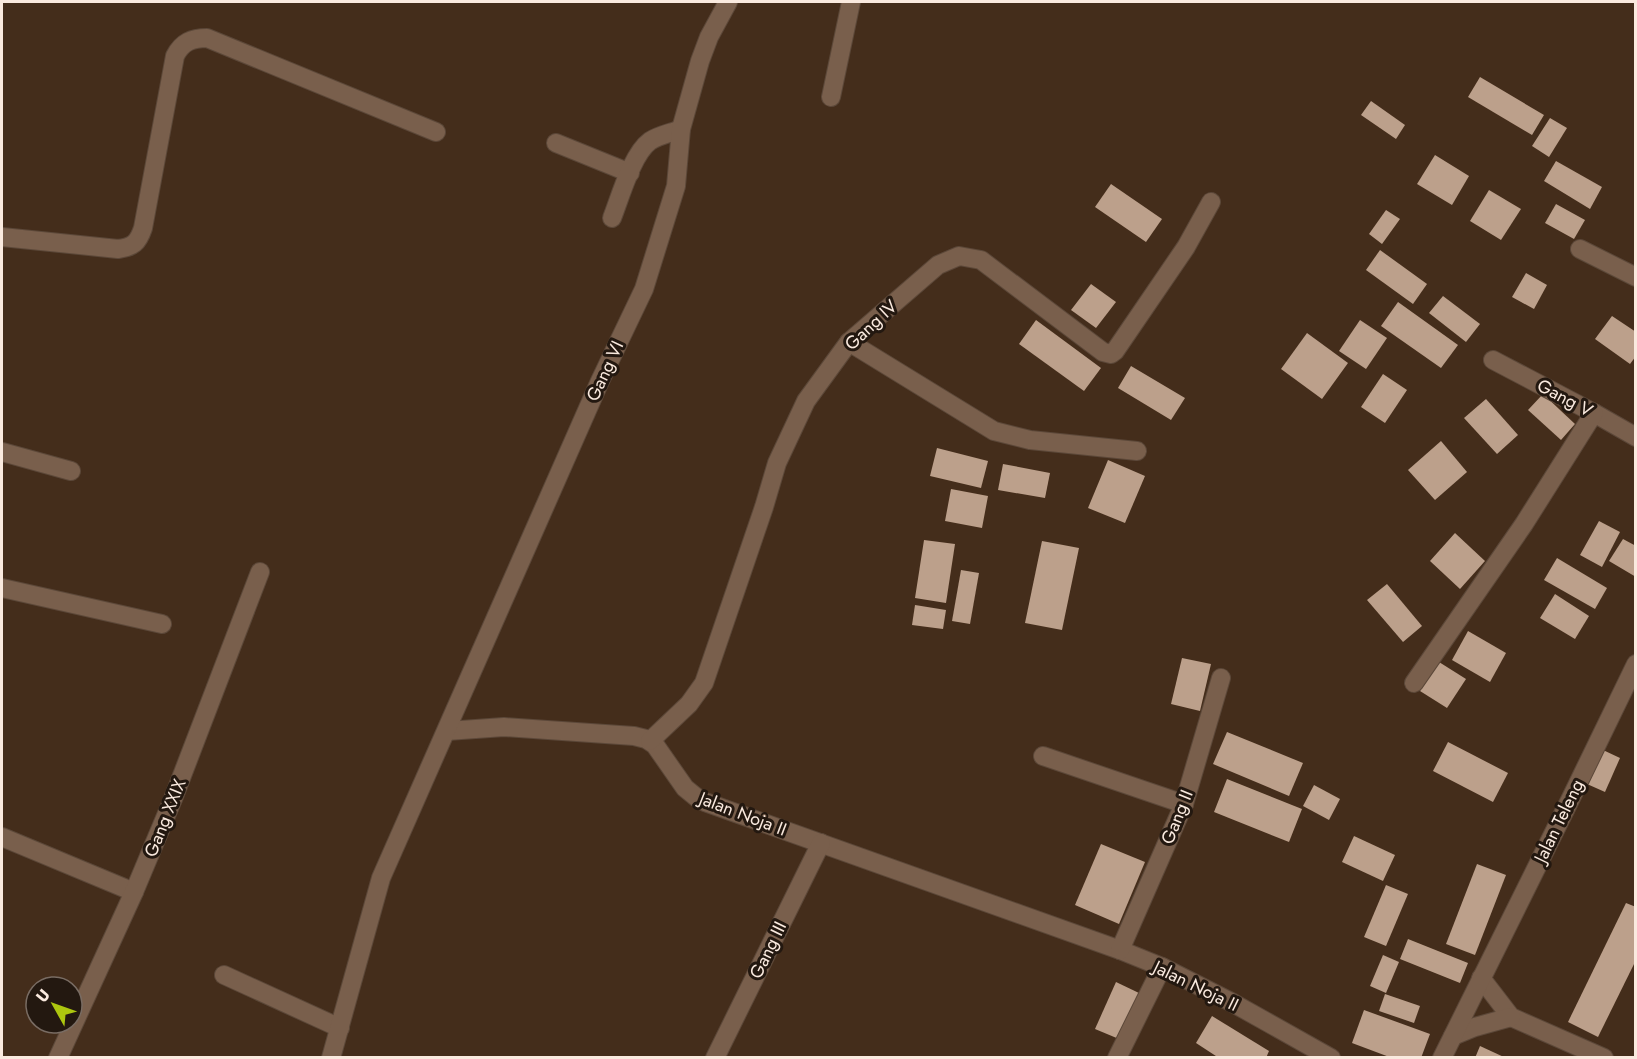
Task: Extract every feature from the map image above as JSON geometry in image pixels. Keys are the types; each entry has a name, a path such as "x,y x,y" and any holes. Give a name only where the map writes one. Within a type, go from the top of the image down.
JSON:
{"street":[{"name":"Gang VI","path":"447,730 600,381 644,289 676,186 681,129 700,61 728,2"},
{"path":"831,97 852,2"},
{"path":"2,237 118,249 130,247 135,242 143,228 175,56 184,44 197,38 207,38 436,132"},
{"path":"612,218 640,150 648,142 681,129"},
{"path":"556,142 630,172"},
{"name":"Gang IV","path":"651,741 689,704 704,683 777,463 806,401 849,342 938,265 959,256 981,260 1103,352 1111,354 1186,247 1211,202"},
{"path":"1580,249 1635,277"},
{"path":"849,342 994,431 1030,440 1137,452"},
{"name":"Gang V","path":"1493,360 1635,437"},
{"path":"1414,683 1524,524 1594,413"},
{"path":"2,452 71,471"},
{"name":"Gang XXIX","path":"58,1058 134,892 173,799 260,572"},
{"path":"2,588 162,624"},
{"name":"Jalan Teleng","path":"1442,1058 1635,664"},
{"name":"Gang II","path":"1119,950 1184,804 1221,678"},
{"path":"331,1058 381,879 447,730 504,727 634,736 651,741"},
{"name":"Jalan Noja II","path":"651,741 686,788 705,802 1162,967 1233,1003 1331,1058"},
{"path":"1043,756 1184,804"},
{"path":"2,837 134,892"},
{"name":"Gang III","path":"715,1058 820,843"},
{"path":"1117,1058 1162,967"},
{"path":"224,975 340,1028"},
{"path":"1481,978 1511,1017 1604,1058"},
{"path":"1453,1036 1511,1017"}],"building":[{"path":"1480,77 1544,115 1532,135 1468,97"},
{"path":"1371,101 1405,125 1396,139 1361,115"},
{"path":"1550,118 1567,128 1549,157 1532,146"},
{"path":"1435,155 1469,176 1452,205 1417,184"},
{"path":"1556,161 1602,187 1590,209 1544,181"},
{"path":"1111,184 1162,219 1146,242 1095,207"},
{"path":"1489,190 1521,209 1501,240 1470,221"},
{"path":"1556,204 1585,220 1574,239 1545,223"},
{"path":"1386,210 1400,219 1382,244 1369,234"},
{"path":"1380,250 1427,284 1413,304 1366,270"},
{"path":"1526,273 1547,285 1534,309 1512,297"},
{"path":"1091,284 1116,302 1096,328 1071,310"},
{"path":"1443,296 1480,324 1466,342 1429,313"},
{"path":"1398,302 1458,345 1441,368 1381,326"},
{"path":"1612,316 1636,332 1636,356 1630,364 1595,339"},
{"path":"1036,320 1101,368 1084,391 1019,344"},
{"path":"1360,320 1387,338 1366,369 1339,351"},
{"path":"1307,333 1348,363 1322,399 1281,369"},
{"path":"1131,366 1185,398 1171,420 1118,388"},
{"path":"1383,374 1407,390 1385,423 1361,407"},
{"path":"1543,394 1575,424 1561,440 1528,410"},
{"path":"1486,399 1518,435 1497,454 1464,418"},
{"path":"1441,441 1467,472 1435,500 1408,470"},
{"path":"937,448 988,461 981,488 930,476"},
{"path":"1108,460 1145,476 1125,523 1088,508"},
{"path":"1003,464 1050,473 1045,498 998,490"},
{"path":"951,489 988,496 982,528 945,521"},
{"path":"1599,521 1620,532 1602,567 1580,555"},
{"path":"1455,533 1485,561 1460,589 1430,561"},
{"path":"1623,539 1636,546 1636,577 1609,561"},
{"path":"924,540 955,544 946,603 915,598"},
{"path":"1042,541 1079,548 1062,630 1025,623"},
{"path":"1557,558 1607,588 1595,609 1544,580"},
{"path":"961,570 979,573 970,624 952,621"},
{"path":"1387,584 1422,626 1403,642 1367,600"},
{"path":"1555,594 1589,616 1575,639 1540,618"},
{"path":"915,605 946,610 943,629 912,625"},
{"path":"1468,631 1506,653 1490,682 1452,660"},
{"path":"1182,658 1211,664 1200,711 1171,704"},
{"path":"1439,662 1466,679 1447,708 1420,691"},
{"path":"1227,732 1303,763 1289,796 1213,764"},
{"path":"1448,742 1508,773 1493,802 1433,771"},
{"path":"1603,750 1620,758 1605,792 1587,784"},
{"path":"1227,779 1302,809 1289,842 1214,812"},
{"path":"1314,785 1340,799 1329,820 1303,806"},
{"path":"1354,836 1395,855 1383,881 1342,862"},
{"path":"1101,844 1145,862 1119,924 1075,905"},
{"path":"1477,864 1506,875 1475,955 1446,944"},
{"path":"1386,885 1408,894 1386,946 1364,937"},
{"path":"1626,903 1636,907 1636,960 1598,1037 1568,1022"},
{"path":"1408,939 1468,963 1460,983 1400,959"},
{"path":"1383,955 1399,962 1386,993 1370,986"},
{"path":"1116,982 1139,993 1119,1039 1095,1029"},
{"path":"1385,994 1420,1006 1414,1023 1379,1011"},
{"path":"1364,1010 1430,1034 1421,1058 1392,1058 1352,1043"},
{"path":"1212,1016 1269,1051 1266,1058 1219,1058 1196,1043"},
{"path":"1480,1046 1506,1058 1475,1058"}]}
